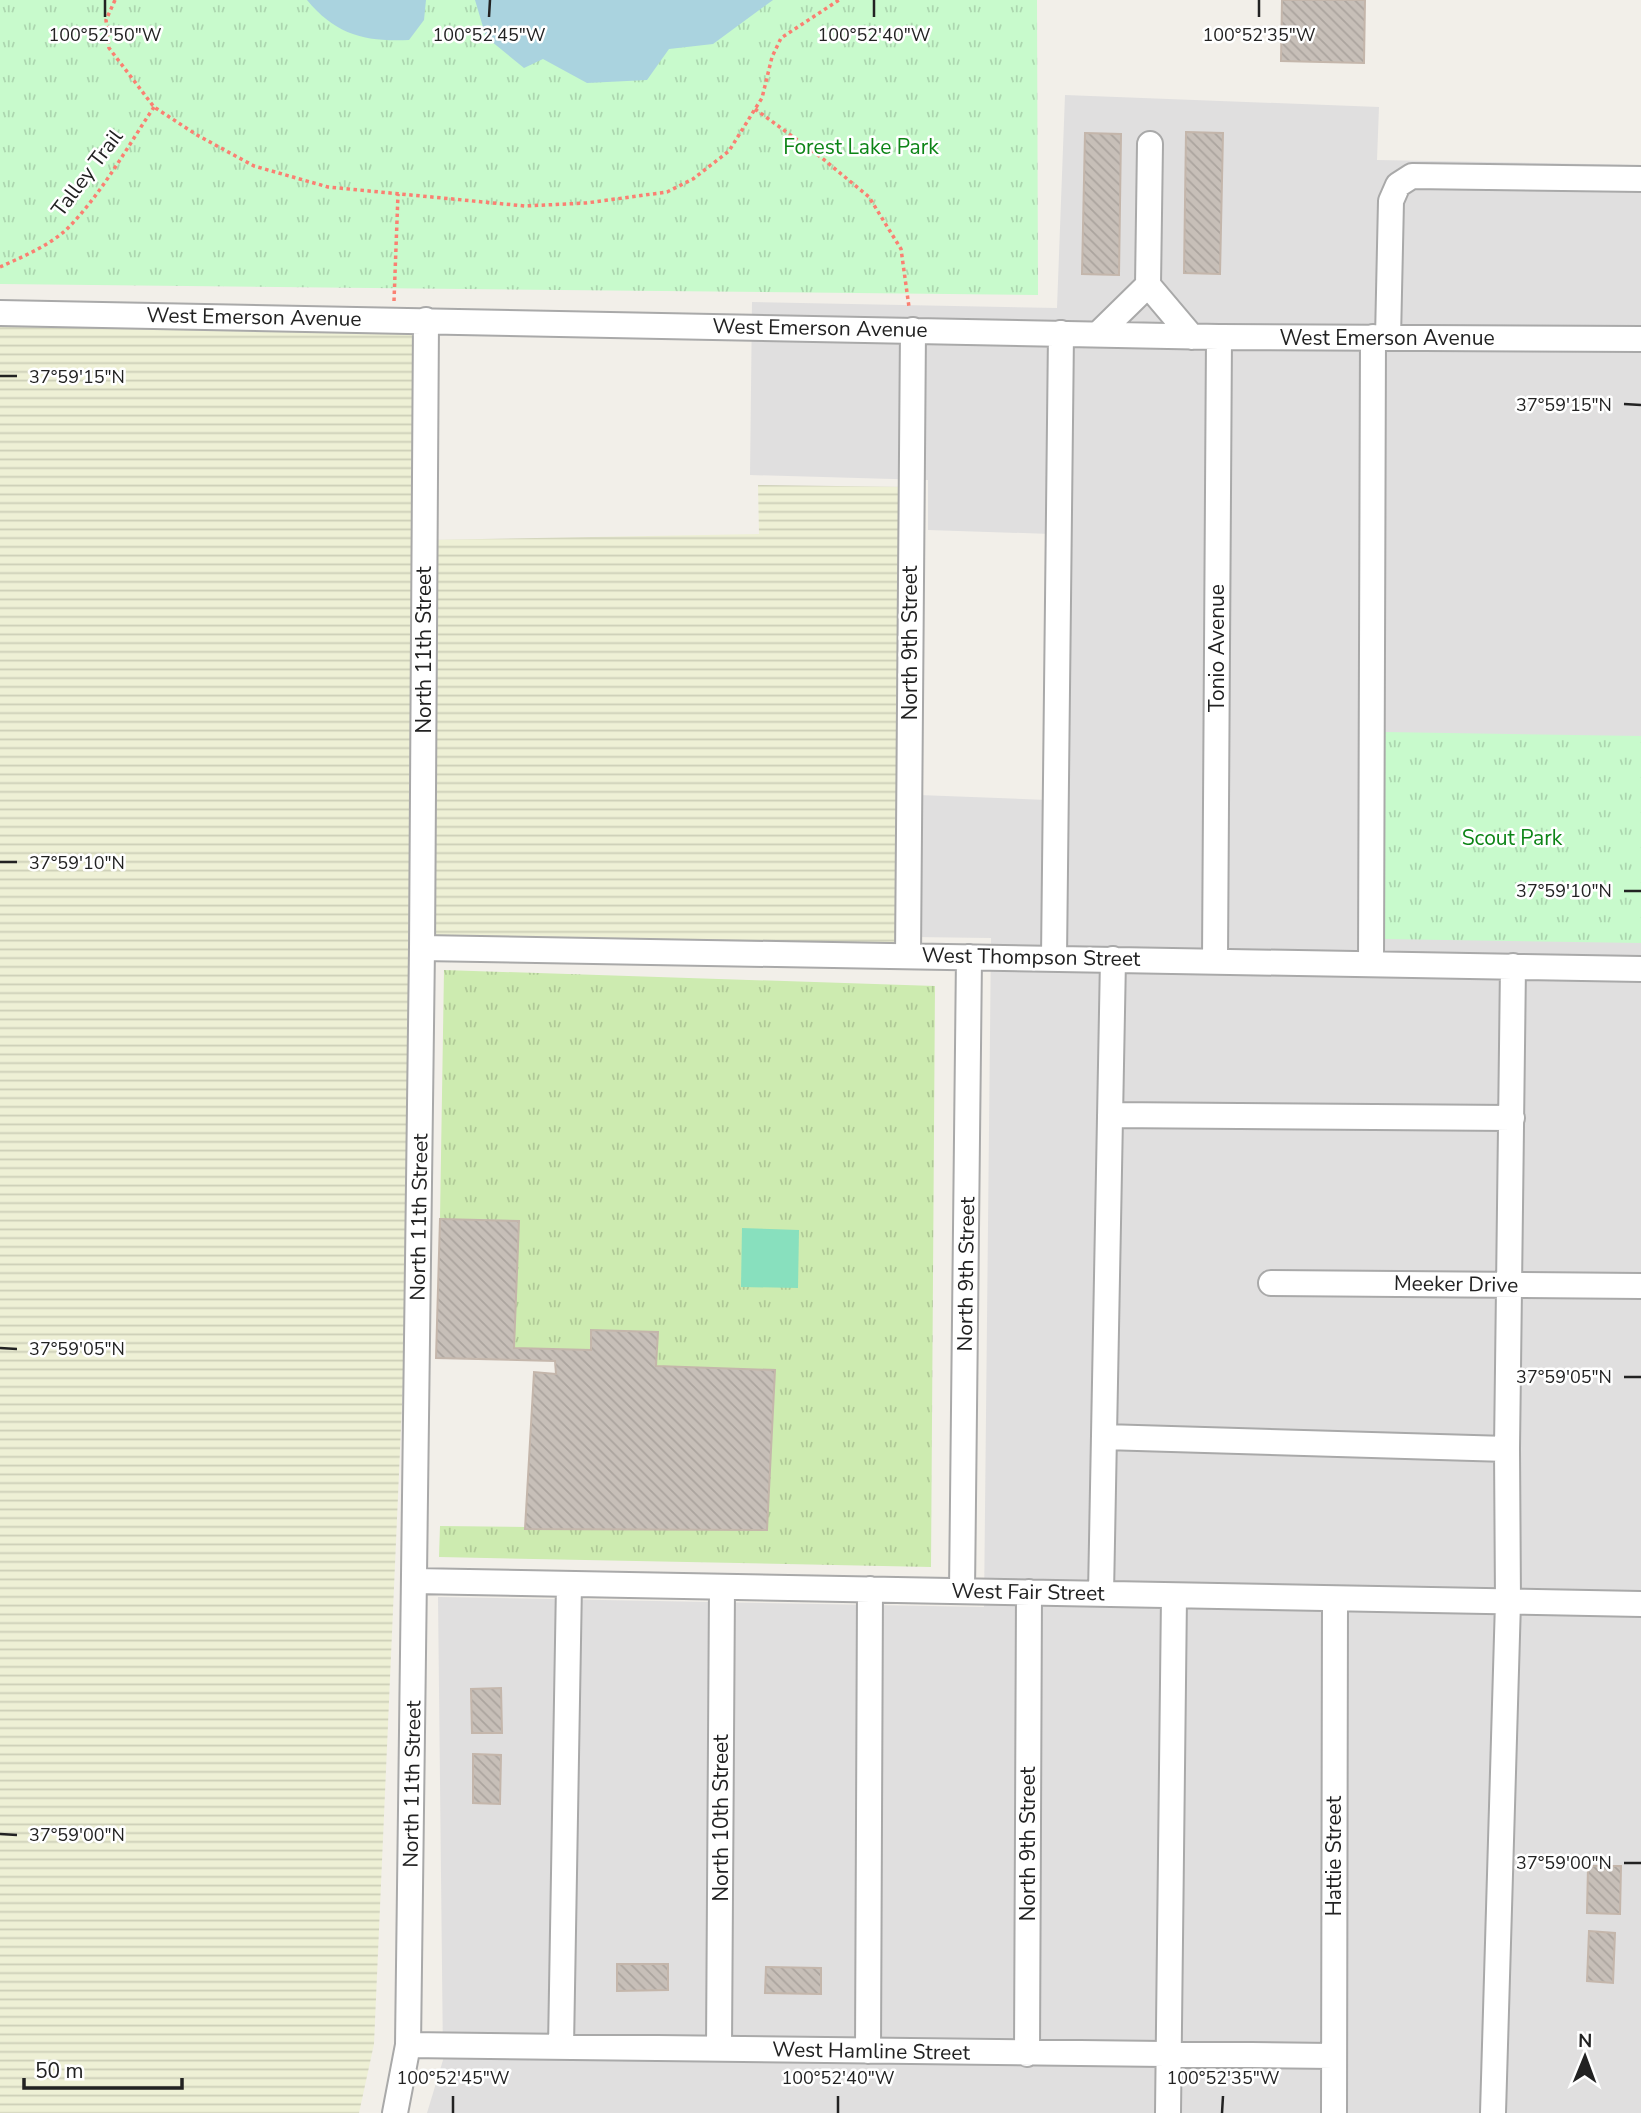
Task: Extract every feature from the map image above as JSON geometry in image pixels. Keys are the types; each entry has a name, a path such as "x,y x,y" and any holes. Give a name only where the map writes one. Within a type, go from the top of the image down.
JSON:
{"street":[{"path":"1150,144 1148,285 1192,337"},
{"path":"1370,964 1380,338 1391,201 1398,185 1412,176 1641,179"},
{"path":"1098,334 1148,285"},
{"name":"West Emerson Avenue","path":"0,313 1192,337 1641,339"},
{"name":"North 11th Street","path":"395,2113 408,2045 422,948 426,320"},
{"name":"North 9th Street","path":"908,956 913,330"},
{"path":"1054,958 1061,333"},
{"name":"Tonio Avenue","path":"1215,960 1219,337"},
{"name":"West Thompson Street","path":"422,948 1641,969"},
{"name":"North 9th Street","path":"962,1591 969,957"},
{"path":"1101,1594 1113,959"},
{"path":"1493,2113 1508,1602 1507,1449 1513,966"},
{"path":"1110,1115 1511,1118"},
{"name":"Meeker Drive","path":"1271,1283 1641,1286"},
{"path":"1104,1437 1507,1449"},
{"name":"West Fair Street","path":"414,1581 1641,1604"},
{"path":"561,2047 569,1584"},
{"name":"North 10th Street","path":"719,2048 722,1587"},
{"path":"868,2051 870,1589"},
{"name":"North 9th Street","path":"1027,2054 1029,1592"},
{"path":"1168,2113 1174,1595"},
{"name":"Hattie Street","path":"1334,2113 1335,1599"},
{"name":"West Hamline Street","path":"408,2045 1333,2056"}],"path":[{"path":"115,0 106,20 109,48 153,107 254,166 328,187 525,206 586,203 667,192 693,179 729,150 762,98 772,57 781,38 839,0"},
{"name":"Talley Trail","path":"0,267 26,256 64,231 97,193 153,107"},
{"path":"755,109 822,158 869,197 901,249 913,330"},
{"path":"394,306 398,194"}],"shaded area":[{"path":"1065,95 1379,107 1377,160 1641,165 1641,2113 427,2113 443,2060 438,1597 984,1607 991,938 913,937 919,795 1047,800 1051,534 928,530 928,480 750,475 752,302 1057,308"}],"green space":[{"name":"Forest Lake Park","path":"0,0 1037,0 1038,295 0,284"},
{"path":"0,313 426,320 425,540 759,534 758,485 911,487 908,956 422,948 374,2044 359,2113 0,2113"},
{"name":"Scout Park","path":"1385,732 1641,736 1641,943 1382,939"},
{"path":"444,970 935,986 931,1567 439,1557 440,1526 766,1530 775,1370 656,1366 658,1332 591,1330 591,1350 514,1348 519,1221 440,1219"},
{"path":"742,1228 799,1230 798,1288 741,1287"}],"water":[{"path":"307,0 426,0 424,20 409,40 379,40 340,29"},
{"path":"475,0 773,0 713,44 669,49 647,80 587,83 543,59 524,68 486,37"}],"building":[{"path":"1282,0 1365,0 1364,63 1281,61"},
{"path":"1186,132 1223,133 1220,274 1184,273"},
{"path":"1085,133 1121,134 1119,275 1082,274"},
{"path":"440,1219 519,1221 514,1348 591,1350 591,1330 658,1332 656,1366 775,1370 767,1530 525,1529 534,1372 556,1374 555,1361 436,1358"},
{"path":"501,1688 502,1733 472,1733 471,1689"},
{"path":"473,1754 501,1755 500,1804 473,1803"},
{"path":"1588,1866 1621,1866 1620,1914 1587,1913"},
{"path":"1589,1931 1615,1933 1613,1983 1587,1981"},
{"path":"617,1964 668,1964 668,1990 617,1991"},
{"path":"766,1967 821,1968 821,1994 765,1993"}]}
